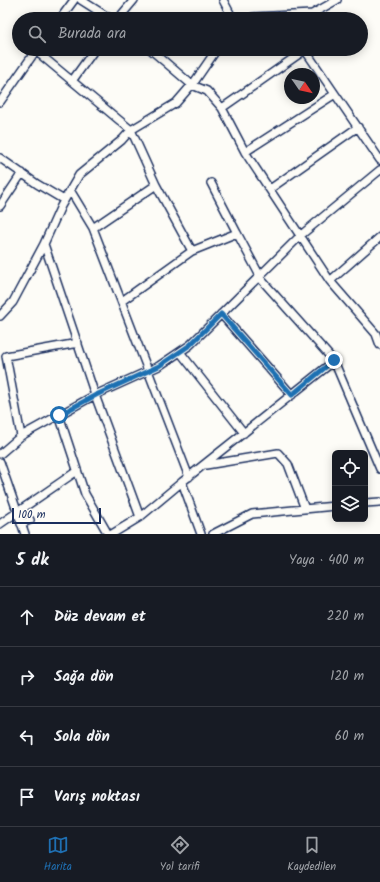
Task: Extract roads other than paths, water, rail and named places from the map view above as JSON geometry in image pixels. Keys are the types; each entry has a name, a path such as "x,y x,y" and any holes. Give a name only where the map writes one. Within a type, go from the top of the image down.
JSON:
{"street":[{"path":"65,12 74,0"},
{"path":"81,0 100,12"},
{"path":"124,12 134,0"},
{"path":"223,0 229,12"},
{"path":"316,12 337,0"},
{"path":"0,102 32,56"},
{"path":"43,56 131,130 156,185 192,251"},
{"path":"72,81 91,56"},
{"path":"158,56 192,85 207,91 222,108 245,152 330,281 378,333 380,345"},
{"path":"0,316 13,302 44,244 64,200 79,175 122,140 131,130 176,103 192,85 212,56"},
{"path":"222,108 296,56"},
{"path":"308,56 380,160"},
{"path":"245,152 335,94"},
{"path":"270,189 358,127"},
{"path":"0,158 37,184 64,200"},
{"path":"0,454 21,436 96,395 159,366 190,345 301,235 380,170"},
{"path":"0,206 22,173"},
{"path":"211,183 259,277 334,360 380,469"},
{"path":"94,228 156,185"},
{"path":"70,190 94,228 189,477"},
{"path":"122,301 192,251 237,233"},
{"path":"330,281 380,237"},
{"path":"44,244 140,517"},
{"path":"221,314 292,395"},
{"path":"21,436 6,356 78,343"},
{"path":"180,352 244,433"},
{"path":"112,534 140,517 334,360"},
{"path":"59,415 85,494 108,534"},
{"path":"204,465 278,453 288,464 305,509"},
{"path":"0,462 25,534"},
{"path":"0,524 77,471"},
{"path":"182,482 201,534"},
{"path":"368,503 380,502"},
{"path":"213,534 252,514 332,506"},
{"path":"22,524 30,520"}]}
